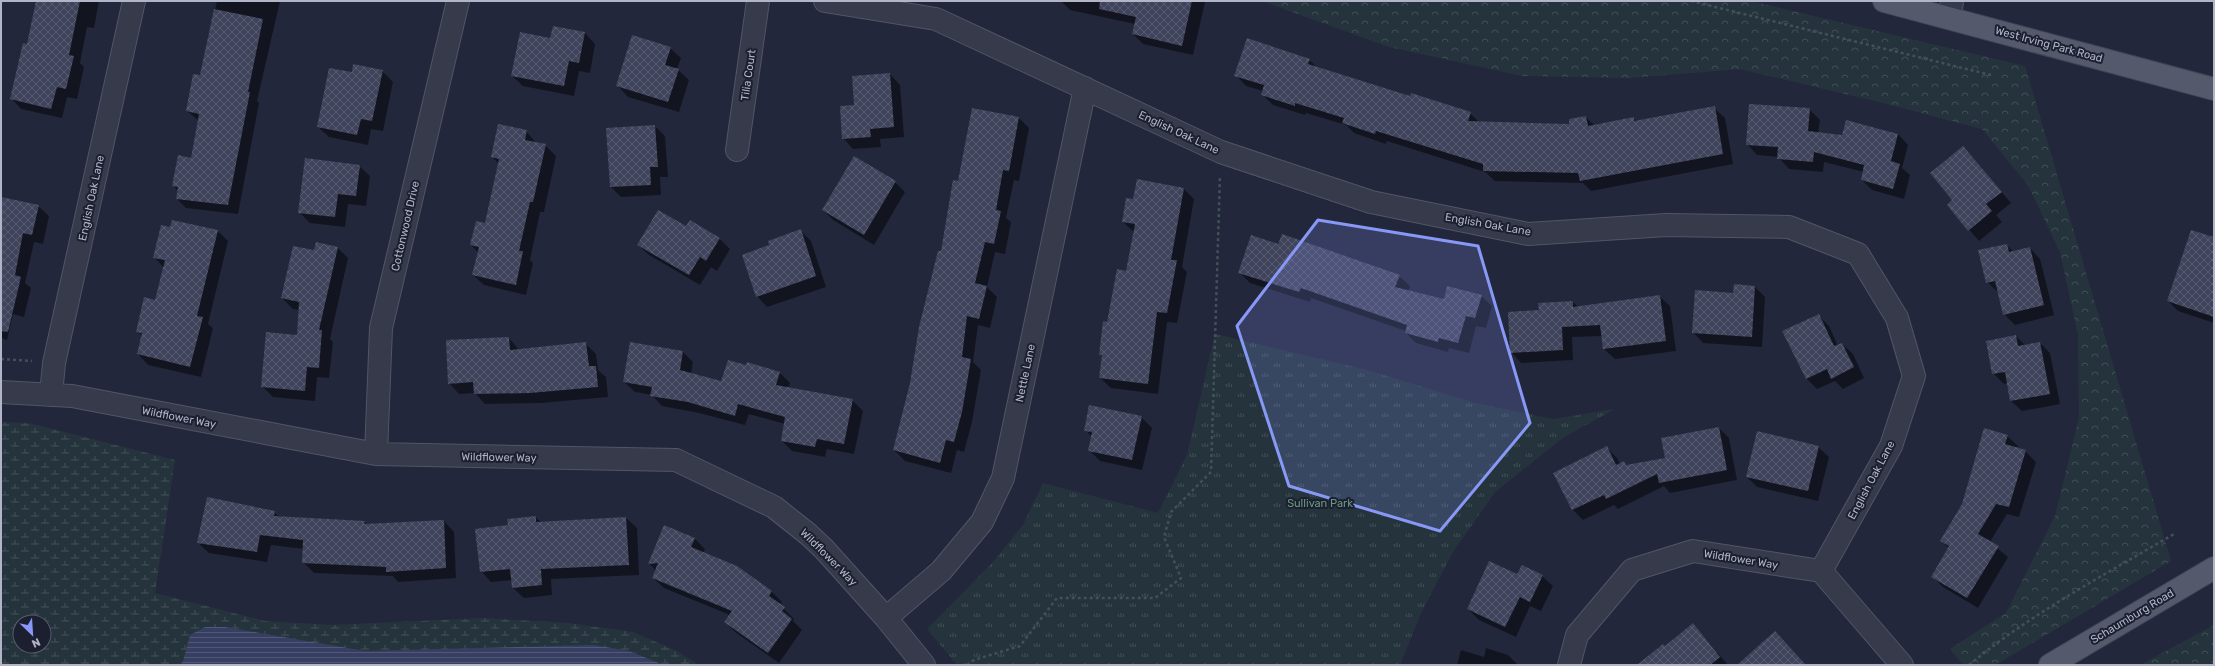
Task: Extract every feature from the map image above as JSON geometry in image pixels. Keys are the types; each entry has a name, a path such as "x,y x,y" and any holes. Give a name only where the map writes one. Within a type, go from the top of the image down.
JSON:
{"main road":[{"name":"West Irving Park Road","path":"1884,1 1951,9 2214,89"},
{"name":"Schaumburg Road","path":"2050,665 2214,568"}],"street":[{"name":"English Oak Lane","path":"51,395 54,363 134,1"},
{"name":"Cottonwood Drive","path":"376,454 381,328 458,1"},
{"name":"Tilia Court","path":"737,150 758,1"},
{"name":"English Oak Lane","path":"825,1 936,19 1221,152 1371,202 1528,234 1666,225 1789,227 1858,254 1897,318 1914,376 1891,446 1821,571"},
{"name":"Nettle Lane","path":"886,618 941,571 982,522 1003,478 1085,88"},
{"name":"Wildflower Way","path":"1,392 72,396 376,454 676,460 774,506 824,549 886,618 924,665"},
{"name":"Wildflower Way","path":"1569,665 1577,635 1632,570 1693,551 1821,571"},
{"path":"1821,571 1902,665"}],"path":[{"path":"1691,1 1990,75"},
{"path":"968,665 974,660 1020,646 1057,598 1155,598 1181,578 1164,537 1171,512 1211,472 1221,152"},
{"path":"1,359 54,363"},
{"path":"1969,665 1996,643 2066,598 2174,534"}],"highlighted area":[{"path":"1318,220 1478,246 1530,423 1440,531 1289,486 1237,326"}],"green space":[{"path":"1262,1 1751,1 2025,66 2171,561 1995,665 1963,665 1950,649 2006,613 2055,516 2079,418 2078,335 2060,252 2028,185 1982,129 1879,102 1740,69 1630,78 1523,76 1389,47"},
{"name":"Sullivan Park","path":"1215,334 1367,370 1475,403 1553,419 1615,409 1564,437 1495,492 1453,552 1421,613 1400,665 957,665 927,629 994,561 1023,525 1043,483 1158,513 1187,455"},
{"path":"1,422 29,423 175,460 155,593 265,621 333,625 483,618 568,623 633,632 677,651 699,665 1,665"},
{"path":"2214,625 2214,665 2140,665"}],"water":[{"path":"205,627 225,627 365,651 594,645 629,651 664,665 182,665 190,635"}],"building":[{"path":"36,1 80,1 69,55 74,56 66,89 57,87 51,109 10,99 23,43 27,44"},
{"path":"1100,1 1192,1 1182,46 1132,34 1136,17 1099,9"},
{"path":"214,9 263,19 248,92 250,92 228,205 176,199 178,187 172,186 178,155 191,158 199,114 186,111 193,74 200,75"},
{"path":"553,26 585,32 579,63 569,61 564,86 511,76 520,32 550,38"},
{"path":"632,35 671,47 665,65 679,69 668,102 616,86"},
{"path":"1247,38 1310,59 1308,64 1410,96 1411,93 1471,112 1468,121 1569,124 1569,119 1586,116 1588,126 1634,117 1634,121 1715,106 1723,154 1580,181 1578,173 1483,171 1483,164 1376,131 1375,134 1342,123 1344,118 1295,103 1295,106 1261,95 1264,85 1234,76"},
{"path":"353,64 383,70 372,121 361,119 357,135 317,127 329,68 352,72"},
{"path":"890,73 894,127 870,129 871,137 842,139 840,106 854,105 852,76"},
{"path":"1749,104 1810,108 1808,131 1842,135 1846,120 1898,134 1891,161 1900,164 1893,189 1861,180 1864,165 1814,152 1813,162 1777,159 1778,147 1746,145"},
{"path":"972,108 1019,117 1009,171 1003,170 996,210 1001,211 994,244 985,242 975,283 987,286 979,319 967,316 962,357 971,359 962,412 954,442 946,440 940,463 893,450 910,383 919,327 938,251 941,251 953,180 958,181"},
{"path":"498,124 527,130 525,140 546,144 533,202 530,202 519,251 523,251 516,285 472,275 479,247 470,245 476,221 485,223 499,159 491,157"},
{"path":"655,125 658,167 650,167 651,185 610,187 606,128"},
{"path":"1963,146 2002,192 1986,204 1992,211 1968,231 1947,205 1952,200 1930,173"},
{"path":"854,156 896,181 864,235 822,210"},
{"path":"305,158 360,165 356,196 338,194 335,217 298,213"},
{"path":"1137,179 1184,188 1171,260 1177,260 1167,313 1157,312 1148,384 1099,378 1102,355 1099,355 1103,321 1107,322 1117,269 1126,271 1135,224 1122,222 1126,198 1133,199"},
{"path":"1,197 39,205 32,235 23,233 15,275 21,277 8,332 1,331"},
{"path":"658,210 686,226 690,220 720,238 706,261 700,257 689,275 637,245"},
{"path":"172,220 218,230 197,316 203,317 190,367 137,354 142,333 136,332 144,297 155,300 165,260 153,258 161,225 170,227"},
{"path":"801,229 816,276 756,297 742,255 769,245 768,241"},
{"path":"2191,230 2214,237 2214,317 2167,301"},
{"path":"1282,234 1400,275 1395,287 1444,299 1447,286 1482,295 1475,318 1466,316 1458,343 1439,338 1438,342 1405,333 1407,325 1301,288 1299,292 1238,273 1251,235 1278,244"},
{"path":"316,242 338,247 319,330 322,330 319,368 307,367 305,391 261,387 266,332 297,335 299,302 281,298 293,246 314,250"},
{"path":"2007,244 2009,252 2030,247 2044,305 2003,315 1995,281 1986,283 1978,250"},
{"path":"1734,284 1755,286 1752,337 1692,333 1695,290 1733,293"},
{"path":"1660,295 1666,341 1603,349 1600,325 1562,327 1563,350 1510,353 1508,312 1539,310 1538,303 1573,301 1573,307"},
{"path":"1819,314 1834,346 1842,343 1854,367 1831,379 1827,369 1806,379 1782,331"},
{"path":"2016,335 2018,346 2040,342 2050,394 2010,401 2005,372 1992,374 1986,341"},
{"path":"509,337 510,350 586,342 589,366 596,366 598,387 530,393 474,394 473,382 448,384 446,340"},
{"path":"630,342 683,351 680,370 721,381 728,360 746,365 747,362 780,372 776,385 853,399 844,444 817,439 815,447 781,441 785,417 738,404 735,416 688,402 650,396 652,387 623,382"},
{"path":"1089,405 1142,416 1132,460 1088,451 1092,432 1084,431"},
{"path":"1719,427 1727,470 1659,483 1657,474 1606,499 1604,495 1572,510 1553,473 1607,446 1616,465 1624,461 1626,465 1665,458 1661,438"},
{"path":"1984,428 2008,435 2005,444 2026,450 2009,507 1996,504 1978,534 1999,546 1967,598 1931,577 1949,546 1940,541 1962,504"},
{"path":"1757,431 1819,446 1808,491 1746,477"},
{"path":"207,497 275,511 274,516 365,521 364,524 444,520 446,568 386,572 386,567 302,563 303,540 260,535 257,552 197,543"},
{"path":"536,516 536,522 626,517 629,565 541,569 542,585 512,588 510,569 480,572 475,529 508,525 507,519"},
{"path":"664,525 695,538 691,547 737,566 772,591 769,596 785,607 782,611 792,619 768,653 724,622 732,611 652,578 658,563 648,564"},
{"path":"1489,561 1517,574 1522,565 1543,575 1530,602 1520,597 1505,627 1467,609"},
{"path":"1693,623 1720,657 1710,665 1637,665 1663,644 1665,646"},
{"path":"1775,631 1806,665 1737,665"}]}
